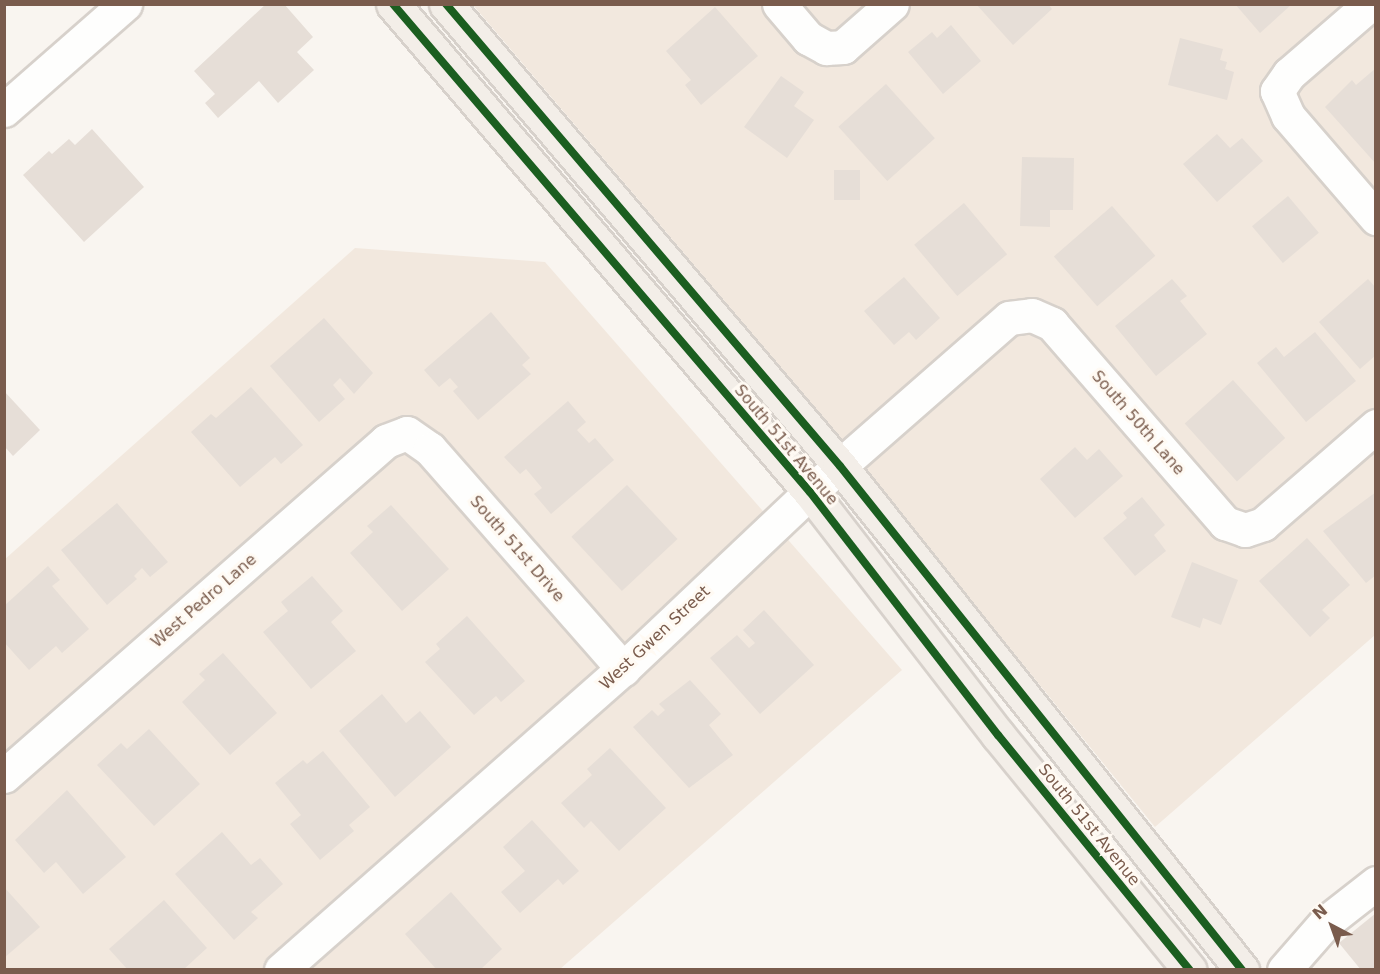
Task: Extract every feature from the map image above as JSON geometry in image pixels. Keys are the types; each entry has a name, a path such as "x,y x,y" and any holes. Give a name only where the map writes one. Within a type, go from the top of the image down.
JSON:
{"main road":[{"name":"South 51st Avenue","path":"393,4 810,492 988,722 1186,968"},
{"name":"South 51st Avenue","path":"447,4 840,466 1147,854 1242,969"},
{"path":"988,722 1024,740 1109,840 1126,853 1147,854"}],"street":[{"path":"4,110 125,4"},
{"path":"779,4 808,38 826,48 843,47 892,4"},
{"path":"1370,4 1289,74 1277,91 1288,116 1376,218"},
{"name":"West Gwen Street","path":"281,969 623,669 810,492 1009,318 1032,315"},
{"name":"South 50th Lane","path":"1032,315 1052,324 1225,523 1245,530 1263,524 1376,426"},
{"name":"South 51st Drive","path":"407,433 430,449 623,669"},
{"name":"West Pedro Lane","path":"4,776 386,441 407,433"},
{"path":"1284,969 1326,923 1376,883"}],"shaded area":[{"path":"473,5 1375,5 1375,635 1155,827 801,391"},
{"path":"355,248 545,262 902,670 560,969 5,969 4,560"}],"building":[{"path":"266,4 284,4 313,37 297,52 314,70 278,103 259,81 218,118 205,103 215,94 194,71"},
{"path":"976,4 1048,4 1052,9 1013,45"},
{"path":"1235,4 1292,4 1260,33"},
{"path":"715,7 758,56 701,105 685,85 691,80 666,51"},
{"path":"951,25 981,61 943,94 908,52 932,32 937,38"},
{"path":"1180,38 1223,49 1220,60 1227,62 1225,69 1234,72 1227,100 1168,85"},
{"path":"1376,68 1376,164 1325,107 1352,80 1356,85"},
{"path":"781,76 804,92 794,106 814,120 787,158 744,127"},
{"path":"886,84 935,138 887,181 838,127"},
{"path":"92,129 144,187 84,242 23,175 49,151 52,154 69,139 75,145"},
{"path":"1217,134 1230,148 1242,138 1263,161 1217,202 1183,164"},
{"path":"1022,157 1074,158 1073,210 1050,210 1050,227 1020,226"},
{"path":"834,170 860,170 860,200 834,200"},
{"path":"1288,196 1319,233 1283,263 1252,226"},
{"path":"964,203 1007,254 957,296 914,245"},
{"path":"1112,206 1155,256 1097,306 1054,257"},
{"path":"904,277 940,318 916,340 909,332 894,345 864,311"},
{"path":"1172,279 1187,296 1180,301 1207,334 1156,376 1115,326"},
{"path":"1368,279 1376,288 1376,355 1360,369 1319,322"},
{"path":"491,312 530,358 522,365 531,374 478,420 453,391 458,387 450,378 439,387 424,370"},
{"path":"324,318 373,373 354,394 340,378 333,385 345,399 319,422 270,366"},
{"path":"1315,332 1356,381 1306,422 1257,363 1276,347 1284,357"},
{"path":"1233,380 1285,438 1237,481 1185,423"},
{"path":"251,387 303,445 281,464 275,457 240,487 191,432 211,414 216,418"},
{"path":"4,391 40,430 13,456 4,446"},
{"path":"568,401 586,422 577,430 589,443 595,438 614,460 551,514 534,494 542,488 526,469 520,474 504,457"},
{"path":"1075,447 1087,460 1099,449 1123,476 1075,518 1040,479"},
{"path":"627,485 677,539 622,591 571,537"},
{"path":"1376,492 1376,575 1366,583 1323,531"},
{"path":"1142,497 1165,525 1154,535 1166,551 1135,576 1103,538 1127,518 1123,513"},
{"path":"117,503 168,562 150,577 142,568 134,576 137,579 107,605 61,550"},
{"path":"391,505 449,569 402,611 350,553 373,532 367,526"},
{"path":"1307,538 1350,585 1322,610 1330,618 1310,637 1259,581"},
{"path":"1192,562 1238,580 1221,625 1203,618 1200,628 1171,617"},
{"path":"48,566 60,580 52,586 89,629 62,653 56,646 29,670 4,642 4,606"},
{"path":"312,576 343,611 331,622 356,651 311,689 263,632 288,611 281,602"},
{"path":"764,610 814,665 760,714 710,658 737,635 749,648 755,643 743,630"},
{"path":"467,616 525,681 501,702 496,696 474,715 425,662 440,649 436,644"},
{"path":"223,653 277,713 230,755 182,702 205,680 199,674"},
{"path":"690,680 721,714 709,725 733,755 689,788 633,727 652,710 658,716 665,710 659,704"},
{"path":"382,694 406,723 420,711 451,747 395,797 339,731"},
{"path":"149,729 200,784 154,826 97,765 121,743 127,749"},
{"path":"610,748 666,808 619,851 591,821 584,828 561,803 592,775 587,769"},
{"path":"323,751 370,807 349,825 354,831 320,860 290,824 301,815 275,783 303,760 307,764"},
{"path":"67,790 126,857 83,894 56,862 44,873 15,840"},
{"path":"532,820 579,871 563,885 558,879 520,913 501,892 525,871 503,847"},
{"path":"222,832 251,865 260,858 283,884 251,912 258,918 234,940 175,874"},
{"path":"4,887 40,927 4,958"},
{"path":"451,892 502,949 480,970 437,970 405,934"},
{"path":"164,900 207,948 183,970 128,970 109,949"},
{"path":"1376,913 1376,970 1361,970 1339,943"}],"cycle path":[{"path":"393,4 810,492 998,735 1190,970"},
{"path":"446,4 840,466 1242,970"}]}
